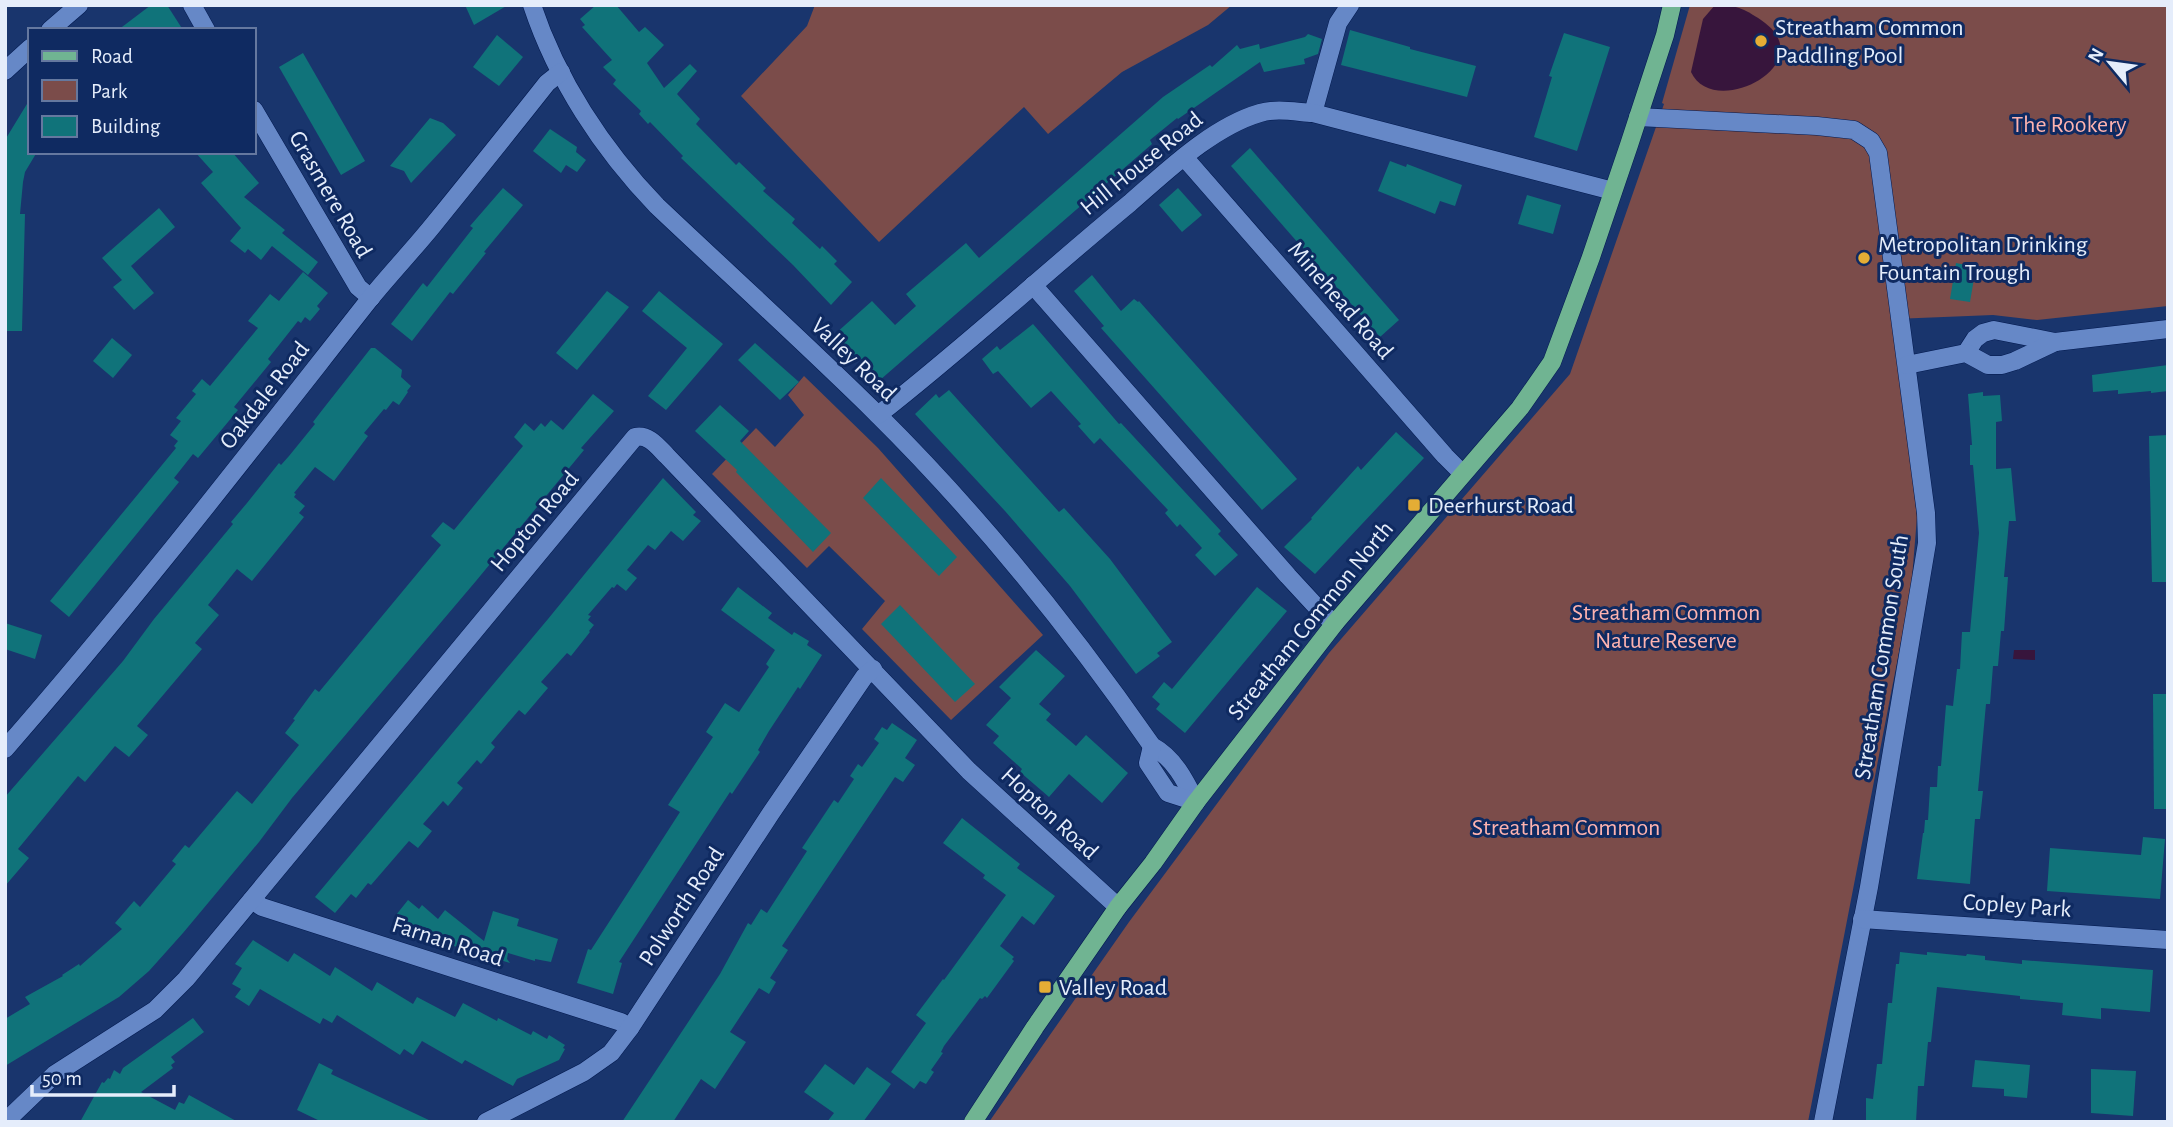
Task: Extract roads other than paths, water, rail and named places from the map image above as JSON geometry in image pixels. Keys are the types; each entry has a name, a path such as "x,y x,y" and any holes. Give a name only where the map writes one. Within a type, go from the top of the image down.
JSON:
{"main road":[{"name":"Streatham Common North","path":"973,1122 1118,907 1153,863 1195,802 1335,624 1462,473 1521,408 1552,362 1614,191 1665,35 1672,5"}],"street":[{"path":"52,28 79,5"},
{"path":"192,5 205,28"},
{"name":"Valley Road","path":"532,5 543,37 561,72 593,128 625,171 645,194 878,415 987,532 1086,653 1152,746 1162,752 1182,773 1195,802"},
{"path":"1313,113 1338,23 1350,5"},
{"path":"5,71 28,50"},
{"name":"Oakdale Road","path":"5,750 246,458 371,298 549,81 561,72"},
{"name":"Hill House Road","path":"878,415 1184,157 1227,127 1261,112 1313,113 1614,191"},
{"name":"Grasmere Road","path":"256,113 358,288 371,298"},
{"name":"Streatham Common South","path":"1638,117 1854,130 1871,141 1878,153 1926,513 1927,543 1862,919 1822,1122"},
{"name":"Minehead Road","path":"1184,157 1462,473"},
{"path":"1032,285 1287,576 1335,624"},
{"path":"1907,365 1966,353 1988,365 2002,365 2055,342 2168,329"},
{"path":"1966,353 1975,339 1994,330 2055,342"},
{"name":"Hopton Road","path":"5,1122 55,1074 155,1010 186,979 635,437 641,435 667,456 969,771 1118,907"},
{"name":"Polworth Road","path":"486,1122 584,1072 611,1053 771,813 864,677 873,669"},
{"name":"Farnan Road","path":"252,900 262,907 621,1022 630,1028"},
{"name":"Copley Park","path":"1862,919 2168,940"}],"place":[{"name":"Streatham Common Paddling Pool","path":"1761,41"},
{"name":"Metropolitan Drinking Fountain Trough","path":"1864,258"},
{"name":"Deerhurst Road","path":"1414,505"},
{"name":"Valley Road","path":"1045,987"}],"park label":[{"name":"The Rookery","path":"2069,124"},
{"name":"Streatham Common Nature Reserve","path":"1666,626"},
{"name":"Streatham Common","path":"1566,827"}]}
